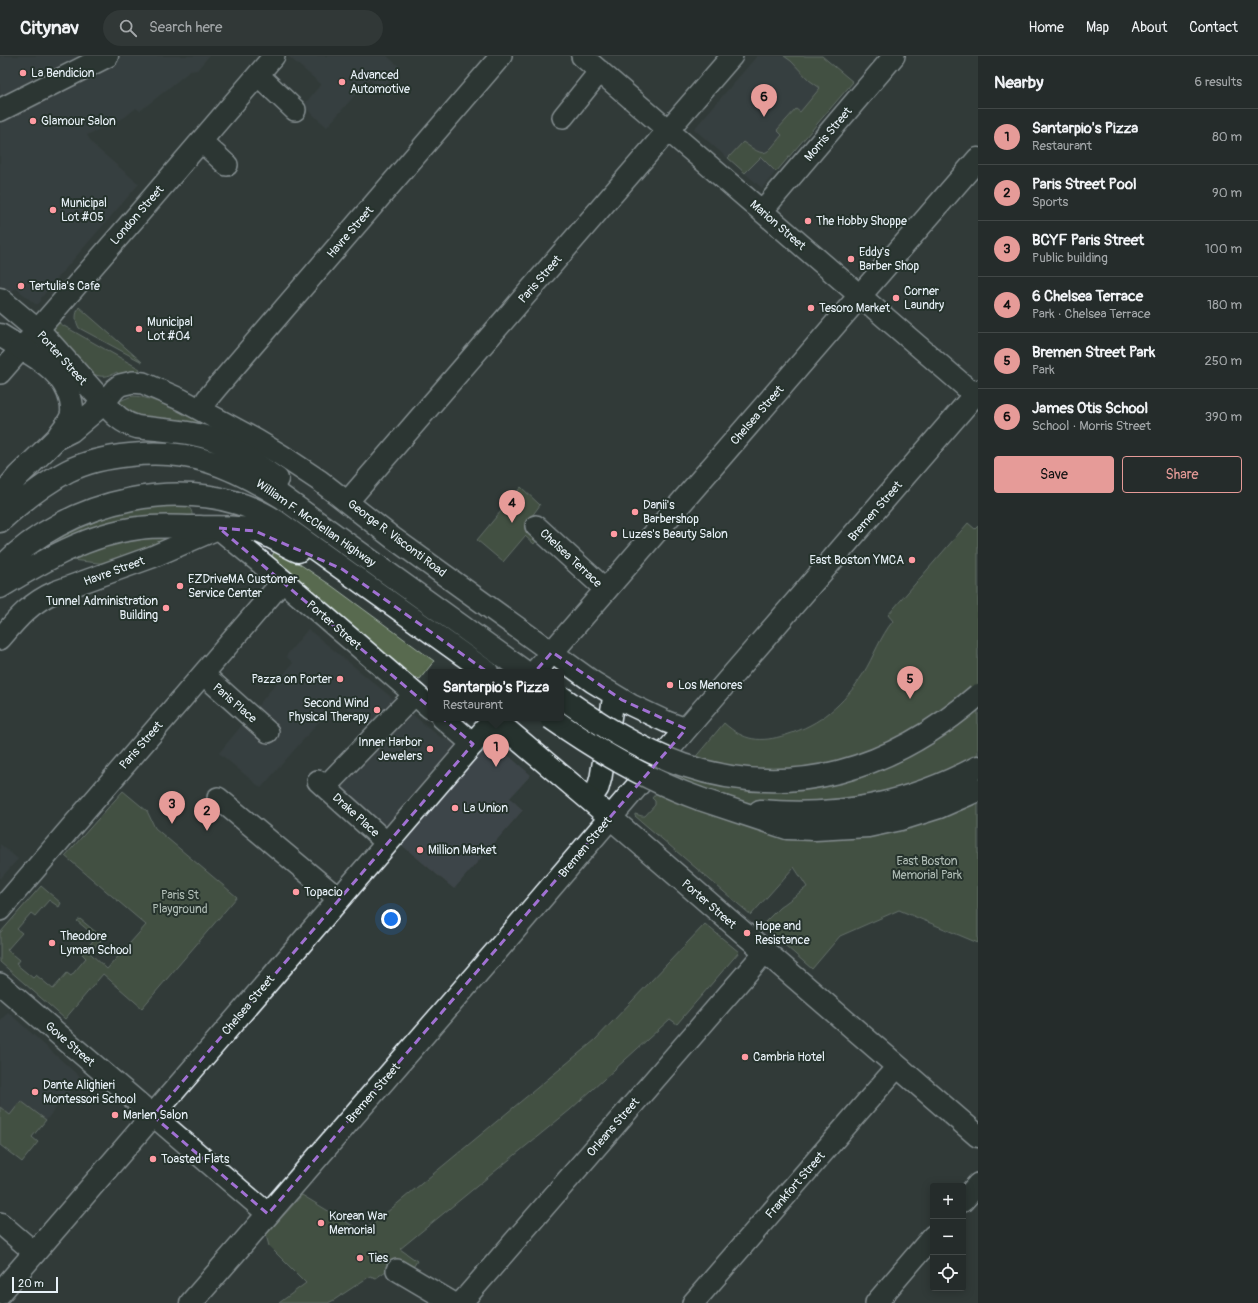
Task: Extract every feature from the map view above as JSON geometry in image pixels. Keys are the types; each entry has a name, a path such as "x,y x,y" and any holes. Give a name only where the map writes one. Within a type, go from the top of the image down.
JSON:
{"main road":[{"path":"0,110 107,56"},
{"name":"Chelsea Street","path":"538,669 978,158"},
{"name":"Porter Street","path":"0,299 44,336 116,416 137,427 197,435 215,440 236,450 344,529 378,565"},
{"name":"Porter Street","path":"0,335 48,366 60,378 66,388 71,402 72,415 57,438"},
{"name":"Bremen Street","path":"191,1303 976,393"},
{"path":"0,498 23,471 57,438 71,431 104,403"},
{"name":"William F. McClellan Highway","path":"0,521 42,487 68,471 99,460 119,456 153,453 188,456 215,463 235,470 258,482 293,504 522,669"},
{"name":"William F. McClellan Highway","path":"0,569 26,544 44,532 95,509 141,498 169,495 198,496 219,499 238,503 276,521 483,669"},
{"path":"0,587 50,558 85,542 111,533 148,527 251,530 260,532 286,546 342,569"},
{"name":"Porter Street","path":"219,528 423,701"},
{"path":"564,699 596,721 644,749 682,764 705,772 733,778 777,781 808,778 840,772 890,754 934,730 978,695"},
{"path":"446,721 473,744"},
{"name":"Chelsea Street","path":"0,1293 493,721"},
{"name":"Porter Street","path":"497,721 978,1136"},
{"path":"555,721 606,755 664,785 700,799 787,828 815,829 868,826 901,819 938,807 978,790"},
{"path":"700,799 739,809 773,812 815,813 844,811 873,807 910,797 951,781 978,767"}],"street":[{"name":"London Street","path":"0,373 274,56"},
{"name":"Havre Street","path":"201,410 216,387 501,56"},
{"name":"Marion Street","path":"582,56 860,296 976,393"},
{"name":"Paris Street","path":"348,501 732,56"},
{"name":"Morris Street","path":"762,211 894,56"},
{"path":"563,116 600,71"},
{"path":"258,75 295,110"},
{"path":"201,141 228,165"},
{"name":"George R. Visconti Road","path":"104,403 118,387 123,384 136,382 150,386 201,410 281,455 320,481 348,501 393,538 614,695 649,714 686,730"},
{"name":"Chelsea Terrace","path":"536,526 606,590"},
{"name":"Havre Street","path":"0,639 22,613 42,598 152,557 219,528"},
{"name":"Paris Street","path":"0,910 283,581"},
{"name":"Paris Place","path":"203,674 268,732"},
{"path":"590,800 601,777 614,695"},
{"name":"Drake Place","path":"387,843 322,784 423,701"},
{"path":"218,798 339,899"},
{"name":"Orleans Street","path":"461,1303 765,952"},
{"name":"Gove Street","path":"0,984 268,1214"},
{"name":"Frankfort Street","path":"693,1303 897,1066"},
{"path":"966,1198 978,1184"},
{"path":"0,1223 35,1253"},
{"path":"876,1303 930,1240"},
{"path":"397,1270 452,1303"}],"highlighted area":[{"path":"219,528 255,531 342,569 517,693 552,652 622,700 686,729 268,1214 153,1116 473,744"}],"shaded area":[{"path":"0,56 209,56 197,70 190,71 140,111 136,108 125,117 87,135 99,150 139,184 66,268 41,298 41,301 38,304 35,304 16,288 0,297"},
{"name":"Advanced Automotive","path":"288,56 387,56 401,68 382,90 369,79 327,127 303,106 321,84"},
{"path":"757,56 822,56 853,82 762,188 694,129"},
{"path":"308,629 440,737 502,750 531,775 510,798 523,810 454,889 331,786 378,735 338,700 261,788 219,753 293,663 286,656"},
{"path":"0,844 18,859 0,879"},
{"name":"Dante Alighieri Montessori School","path":"8,1012 81,1078 32,1137 38,1142 22,1162 0,1145 0,1021"}],"green space":[{"path":"784,56 822,56 853,82 776,172 761,157 745,173 728,158 743,142 761,153 769,150 782,135 777,130 796,109 800,112 820,88 809,80 791,61"},
{"path":"79,307 142,362 79,328 76,318"},
{"path":"57,322 140,369 139,371 118,374 117,372 104,376 98,376 91,373 51,329"},
{"path":"132,396 158,402 200,422 202,420 213,427 131,415 117,402"},
{"path":"521,487 540,505 529,520 543,532 534,544 525,536 503,562 477,540"},
{"path":"169,505 183,505 189,508 192,515 192,521 38,553 66,535 99,520 131,510"},
{"name":"East Boston Memorial Park","path":"968,523 975,529 978,526 978,754 973,757 978,800 978,943 899,910 840,936 812,969 762,925 779,908 807,887 794,867 751,915 635,816 635,814 645,816 655,805 655,801 652,798 687,758 693,760 724,723 738,734 746,737 753,739 768,739 777,738 799,730 830,712 847,695 863,674 884,634 893,621 888,615"},
{"path":"135,536 177,537 108,564 71,560 69,558"},
{"path":"276,548 332,586 434,661 420,679 414,677 411,678 271,558"},
{"name":"Paris St Playground","path":"123,791 147,811 155,828 237,897 142,1008 103,974 65,1019 0,962 0,933 41,886 61,903 59,907 49,900 35,916 31,913 17,929 22,933 7,950 19,960 16,964 33,978 36,975 53,989 67,973 71,976 86,958 82,954 96,937 77,921 80,919 103,938 90,953 107,969 146,925 65,856"},
{"path":"705,924 739,952 677,1024 670,1019 570,1110 400,1249 417,1261 412,1269 400,1261 376,1278 370,1276 328,1303 279,1303 306,1283 269,1246 266,1235 302,1195 363,1232 595,1040"},
{"path":"21,1101 46,1120 32,1137 38,1142 22,1162 0,1145 0,1107 10,1115"}],"place":[{"name":"La Bendicion","path":"23,73"},
{"name":"Advanced Automotive","path":"342,82"},
{"name":"James Otis School","path":"764,117"},
{"name":"Glamour Salon","path":"33,121"},
{"name":"Municipal Lot #05","path":"53,210"},
{"name":"The Hobby Shoppe","path":"808,221"},
{"name":"Eddy's Barber Shop","path":"851,259"},
{"name":"Tertulia's Cafe","path":"21,286"},
{"name":"Corner Laundry","path":"896,298"},
{"name":"Tesoro Market","path":"811,308"},
{"name":"Municipal Lot #04","path":"139,329"},
{"name":"Danii's Barbershop","path":"635,512"},
{"name":"6 Chelsea Terrace","path":"512,523"},
{"name":"Luzes's Beauty Salon","path":"614,534"},
{"name":"East Boston YMCA","path":"912,560"},
{"name":"EZDriveMA Customer Service Center","path":"180,586"},
{"name":"Tunnel Administration Building","path":"166,608"},
{"name":"Pazza on Porter","path":"340,679"},
{"name":"Los Menores","path":"670,685"},
{"name":"Bremen Street Park","path":"910,699"},
{"name":"Second Wind Physical Therapy","path":"377,710"},
{"name":"Inner Harbor Jewelers","path":"430,749"},
{"name":"Santarpio's Pizza","path":"496,767"},
{"name":"La Union","path":"455,808"},
{"name":"BCYF Paris Street","path":"172,824"},
{"name":"Paris Street Pool","path":"207,831"},
{"name":"Million Market","path":"420,850"},
{"name":"Topacio","path":"296,892"},
{"name":"Hope and Resistance","path":"747,933"},
{"name":"Theodore Lyman School","path":"52,943"},
{"name":"Cambria Hotel","path":"745,1057"},
{"name":"Dante Alighieri Montessori School","path":"35,1092"},
{"name":"Marlen Salon","path":"115,1115"},
{"name":"Toasted Flats","path":"153,1159"},
{"name":"Korean War Memorial","path":"321,1223"},
{"name":"Ties","path":"360,1258"}]}
